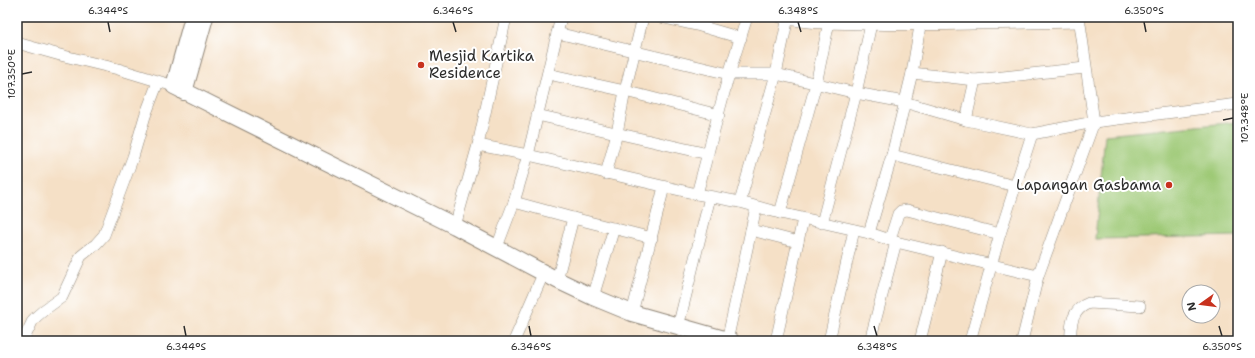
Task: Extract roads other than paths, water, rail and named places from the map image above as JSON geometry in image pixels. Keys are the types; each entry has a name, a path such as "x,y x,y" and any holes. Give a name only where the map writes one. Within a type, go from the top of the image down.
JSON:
{"street":[{"path":"179,89 193,17"},
{"path":"179,89 205,17"},
{"path":"456,226 478,145 506,17"},
{"path":"497,247 514,202 528,155 561,17"},
{"path":"606,174 617,133 625,91 643,17"},
{"path":"660,17 701,21 741,38"},
{"path":"696,194 708,154 728,74 747,17"},
{"path":"740,202 776,74 785,18 871,24 923,21 1079,19 1094,122 1038,276 1022,341"},
{"path":"869,233 892,155 923,21"},
{"path":"780,213 816,84 829,22"},
{"path":"822,223 856,93 871,24"},
{"path":"557,34 728,74 776,74 856,93 904,102 966,120 1032,134 1094,122 1238,104"},
{"path":"17,42 60,55 118,69 179,89 456,226 592,296 632,313 678,327 730,336 756,207"},
{"path":"912,73 975,80 1085,68"},
{"path":"548,74 625,91 718,115"},
{"path":"966,120 975,80"},
{"path":"23,341 37,316 62,297 81,256 96,244 104,235 133,157 145,116 158,82"},
{"path":"537,115 708,154"},
{"path":"970,341 1014,186 1032,134"},
{"path":"478,145 528,155 696,194 740,202 803,219 869,233 1038,276"},
{"path":"892,155 1014,186"},
{"path":"632,313 664,187"},
{"path":"678,327 710,196"},
{"path":"514,202 652,238"},
{"path":"870,341 898,214 901,211 907,210 1000,234"},
{"path":"514,341 551,276 573,218"},
{"path":"776,341 803,219"},
{"path":"592,296 614,228"},
{"path":"751,230 798,242"},
{"path":"830,341 854,230"},
{"path":"920,341 942,252"},
{"path":"1071,341 1072,321 1076,312 1084,305 1089,303 1140,306"}],"place":[{"name":"Mesjid Kartika Residence","path":"421,65"},
{"name":"Lapangan Gasbama","path":"1169,185"}]}
